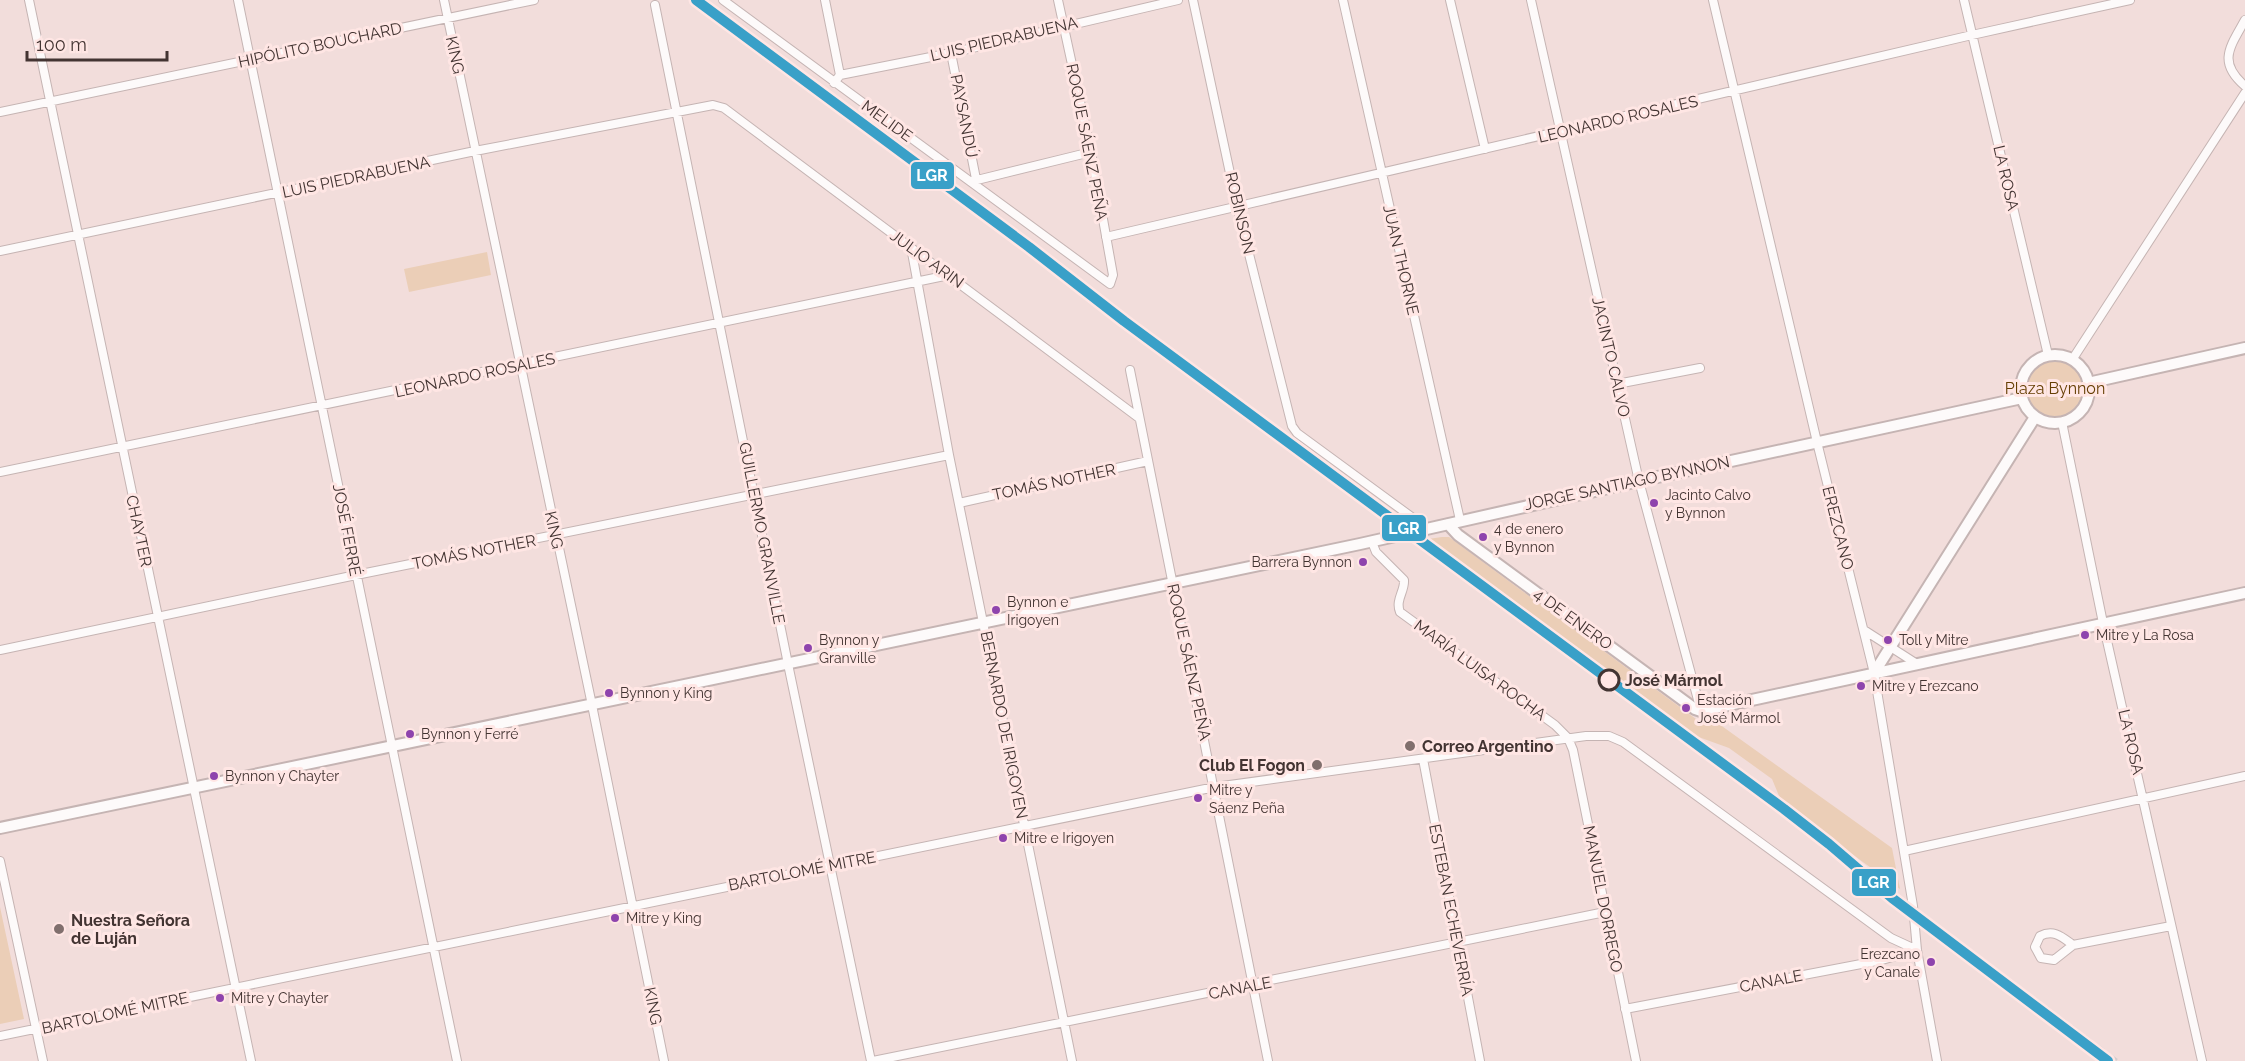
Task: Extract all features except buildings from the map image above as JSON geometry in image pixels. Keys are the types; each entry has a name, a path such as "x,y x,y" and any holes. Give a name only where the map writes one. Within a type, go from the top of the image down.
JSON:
{"street":[{"name":"CHAYTER","path":"29,0 250,1061"},
{"name":"JOSÉ FERRÉ","path":"238,0 457,1061"},
{"name":"KING","path":"444,0 664,1061"},
{"name":"HIPÓLITO BOUCHARD","path":"0,112 534,0"},
{"name":"MELIDE","path":"723,0 834,83 974,181 1110,284"},
{"path":"825,0 840,75 834,83"},
{"name":"ROQUE SÁENZ PEÑA","path":"1058,0 1091,152 1113,275 1110,284"},
{"name":"LUIS PIEDRABUENA","path":"840,75 951,53 1178,0"},
{"name":"ROBINSON","path":"1193,0 1238,206 1292,426 1297,433 1428,529"},
{"name":"JUAN THORNE","path":"1343,0 1460,520"},
{"path":"1450,0 1485,149"},
{"name":"JACINTO CALVO","path":"1531,0 1559,133 1639,481 1701,711"},
{"name":"EREZCANO","path":"1713,0 1874,673 1915,915 1917,950 1937,1061"},
{"name":"LA ROSA","path":"1964,0 2048,355"},
{"name":"LEONARDO ROSALES","path":"1106,237 2130,0"},
{"name":"GUILLERMO GRANVILLE","path":"655,5 788,664 872,1061"},
{"path":"2245,20 2231,46 2228,58 2229,67 2245,86"},
{"name":"PAYSANDÚ","path":"951,53 974,181"},
{"path":"2072,360 2245,93"},
{"name":"LUIS PIEDRABUENA","path":"0,251 475,151 712,105"},
{"name":"JULIO ARIN","path":"712,105 724,108 1139,418"},
{"path":"974,181 1091,152"},
{"name":"BERNARDO DE IRIGOYEN","path":"911,247 949,455 1072,1061"},
{"name":"LEONARDO ROSALES","path":"0,472 950,275"},
{"path":"2088,383 2245,348"},
{"path":"2048,355 2059,355 2072,360 2085,373 2088,383 2085,404 2071,418 2062,422 2044,421 2036,417 2022,398 2020,387 2023,376 2038,359 2048,355"},
{"path":"1617,384 1700,368"},
{"name":"ROQUE SÁENZ PEÑA","path":"1130,370 1268,1061"},
{"name":"JORGE SANTIAGO BYNNON","path":"0,828 1372,542 1460,520 2022,398"},
{"path":"1874,673 2036,417"},
{"name":"LA ROSA","path":"2062,422 2103,623 2202,1061"},
{"name":"TOMÁS NOTHER","path":"0,650 356,575 949,455"},
{"name":"TOMÁS NOTHER","path":"959,503 1148,461"},
{"name":"4 DE ENERO","path":"1448,524 1467,542 1695,709 1701,711"},
{"name":"MARÍA LUISA ROCHA","path":"1372,542 1376,552 1404,580 1404,588 1398,602 1400,612 1555,725 1568,738"},
{"path":"1701,711 2245,593"},
{"path":"1864,630 1917,664"},
{"name":"BARTOLOMÉ MITRE","path":"0,1036 1215,787 1568,738 1609,736 1623,742 1891,938 1917,950"},
{"name":"MANUEL DORREGO","path":"1568,738 1574,750 1636,1061"},
{"name":"ESTEBAN ECHEVERRÍA","path":"1422,759 1480,1061"},
{"path":"1904,851 2245,776"},
{"path":"0,861 43,1061"},
{"name":"CANALE","path":"872,1061 1252,986 1605,912"},
{"path":"2073,945 2050,932 2040,936 2035,947 2041,958 2054,960 2073,945 2171,926"},
{"name":"CANALE","path":"1625,1010 1882,960 1917,950"}],"green space":[{"path":"487,252 491,275 409,292 404,269"},
{"name":"Plaza Bynnon","path":"2049,359 2061,359 2076,367 2084,382 2084,394 2076,409 2061,417 2049,417 2034,409 2026,394 2026,382 2034,367"},
{"path":"1449,537 1696,719 1719,724 1892,848 1900,889 1782,803 1772,779 1729,748 1693,735 1428,539"},
{"path":"0,907 24,1019 0,1024"}],"railway":[{"path":"1829,844 2118,1061"}],"transit line":[{"name":"LGR","path":"696,0 1029,247 1124,321 1784,809 1892,898 2108,1061"}],"place":[{"name":"Jacinto Calvo y Bynnon","path":"1654,503"},
{"name":"4 de enero y Bynnon","path":"1483,537"},
{"name":"Barrera Bynnon","path":"1363,562"},
{"name":"Bynnon e Irigoyen","path":"996,610"},
{"name":"Mitre y La Rosa","path":"2085,635"},
{"name":"Toll y Mitre","path":"1888,640"},
{"name":"Bynnon y Granville","path":"808,648"},
{"name":"José Mármol","path":"1609,680"},
{"name":"Mitre y Erezcano","path":"1861,686"},
{"name":"Bynnon y King","path":"609,693"},
{"name":"Estación José Mármol","path":"1686,708"},
{"name":"Bynnon y Ferré","path":"410,734"},
{"name":"Correo Argentino","path":"1410,746"},
{"name":"Club El Fogon","path":"1317,765"},
{"name":"Bynnon y Chayter","path":"214,776"},
{"name":"Mitre y Sáenz Peña","path":"1198,798"},
{"name":"Mitre e Irigoyen","path":"1003,838"},
{"name":"Mitre y King","path":"615,918"},
{"name":"Nuestra Señora de Luján","path":"59,929"},
{"name":"Erezcano y Canale","path":"1931,962"},
{"name":"Mitre y Chayter","path":"220,998"}]}
